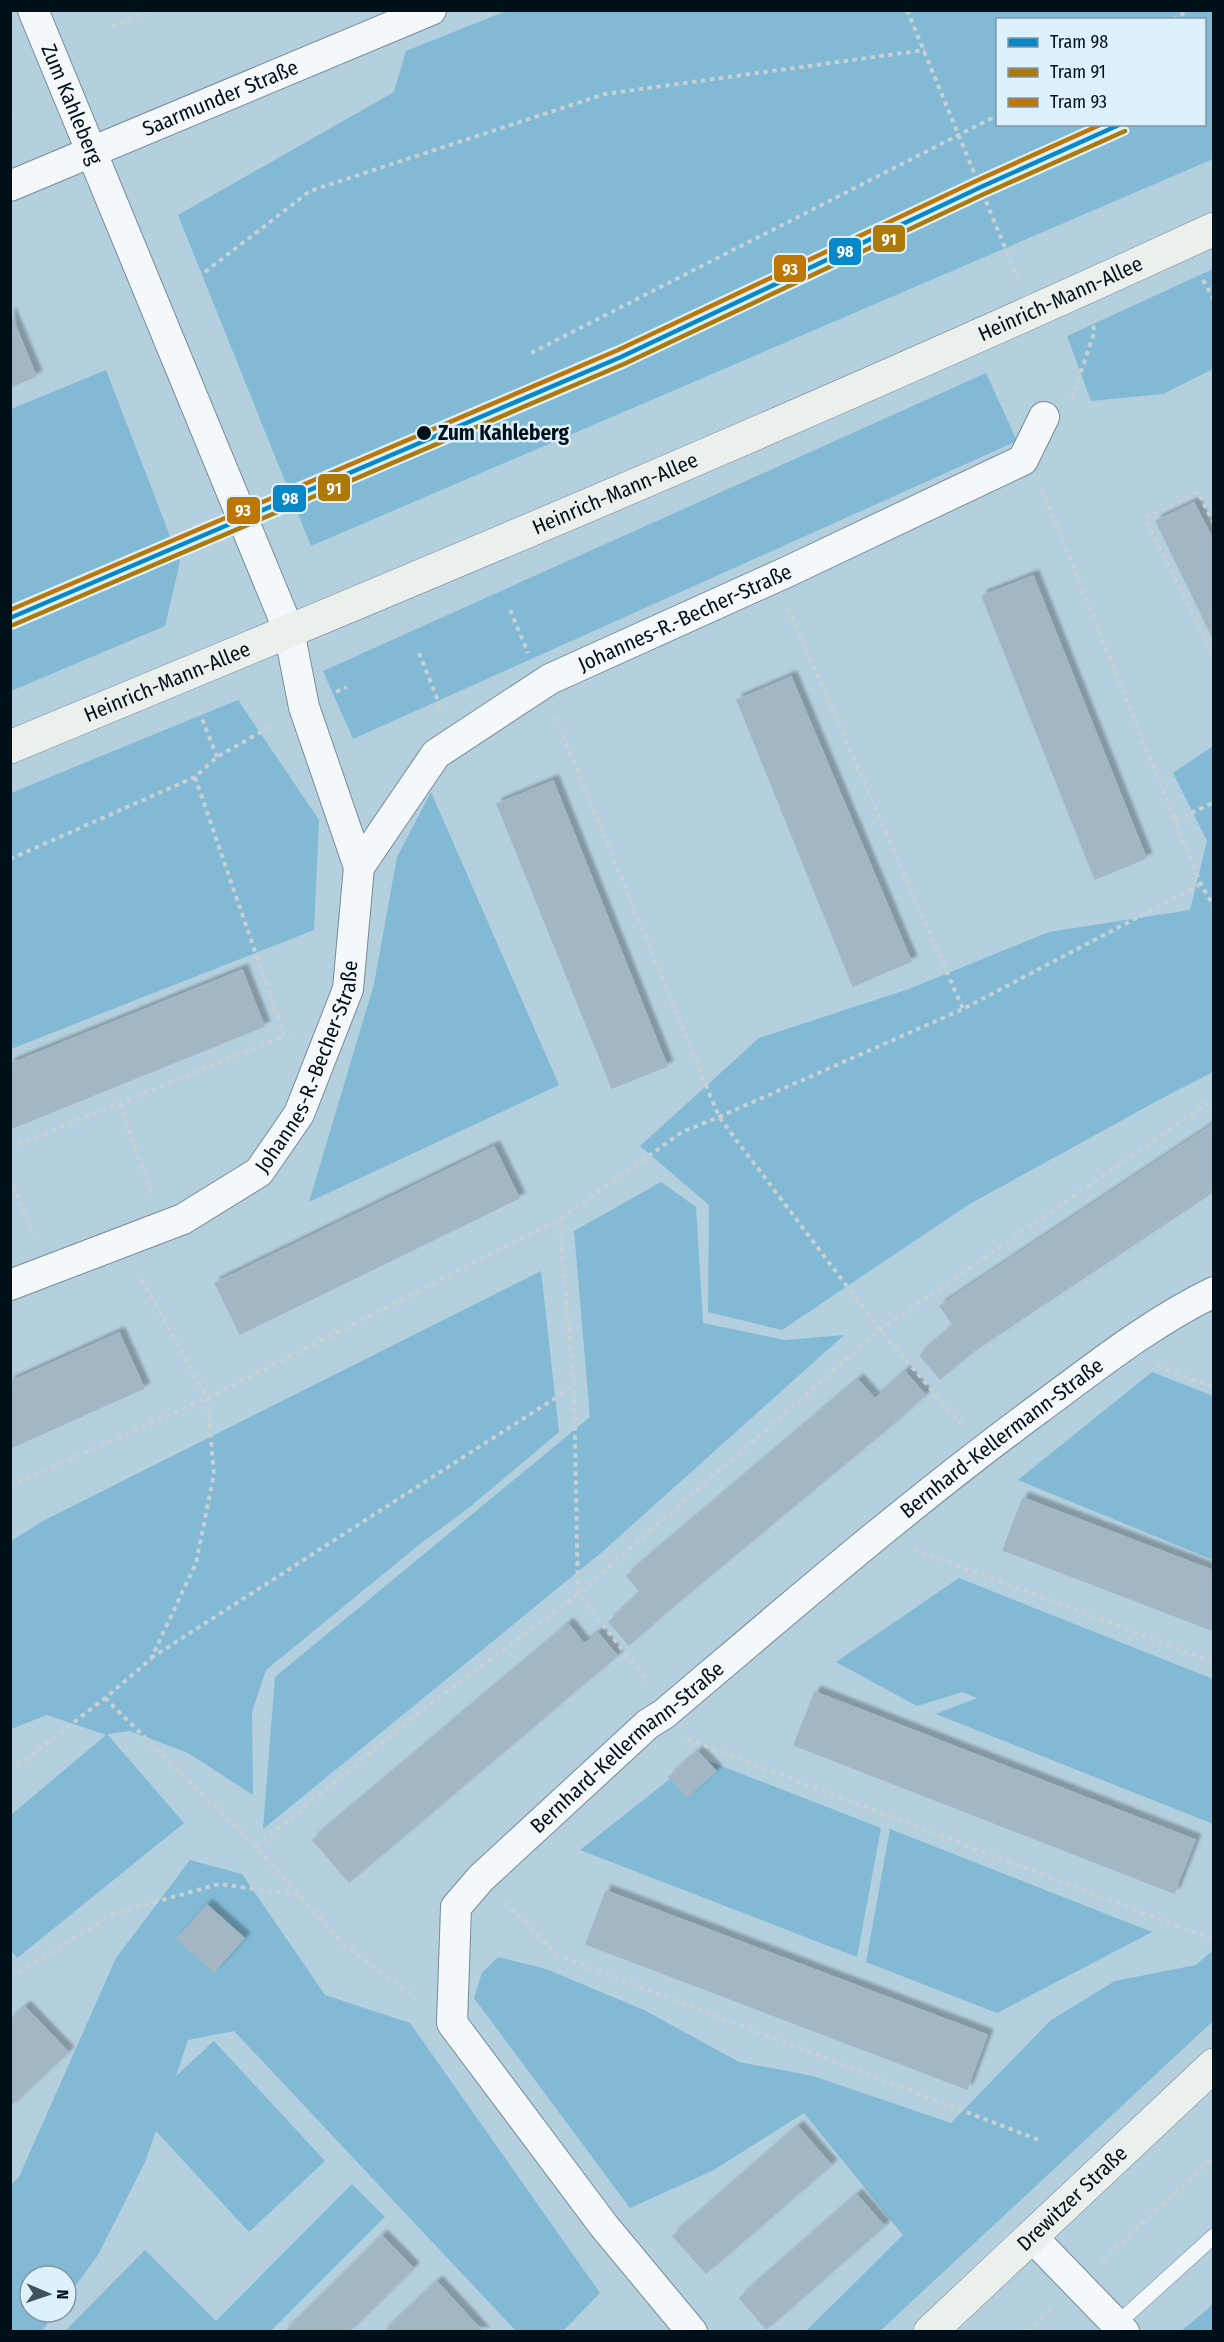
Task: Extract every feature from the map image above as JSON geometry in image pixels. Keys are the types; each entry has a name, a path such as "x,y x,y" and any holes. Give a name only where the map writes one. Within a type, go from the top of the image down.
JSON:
{"main road":[{"name":"Heinrich-Mann-Allee","path":"10,747 677,469 1214,229"},
{"name":"Drewitzer Straße","path":"930,2331 1214,2065"}],"street":[{"name":"Zum Kahleberg","path":"33,10 289,632"},
{"name":"Saarmunder Straße","path":"10,186 432,10"},
{"name":"Johannes-R.-Becher-Straße","path":"359,867 436,754 542,684 1023,460 1056,412"},
{"name":"Johannes-R.-Becher-Straße","path":"10,1285 183,1219 259,1172 299,1114 348,989 359,867 304,708 289,632"},
{"name":"Bernhard-Kellermann-Straße","path":"452,2023 456,1907 481,1878 648,1724 664,1714 875,1535 979,1453 1118,1350 1180,1308 1214,1292"},
{"path":"452,2023 604,2226 692,2331"},
{"path":"1032,2237 1121,2328"}],"lane":[{"path":"1121,2328 1214,2236"}],"path":[{"path":"111,27 151,10"},
{"path":"908,10 1032,312"},
{"path":"1176,18 1189,10"},
{"path":"205,272 310,191 605,94 925,50"},
{"path":"10,115 18,118"},
{"path":"531,353 996,116"},
{"path":"1203,280 1214,300"},
{"path":"1056,412 1095,330 1076,292"},
{"path":"1041,487 1175,821 1201,884 1214,907"},
{"path":"1214,524 1198,492 1145,518 1214,659"},
{"path":"786,604 963,1009"},
{"path":"510,610 719,1117 880,1330 966,1429"},
{"path":"419,653 454,742"},
{"path":"199,711 217,757"},
{"path":"10,859 195,777 217,757 254,736"},
{"path":"195,777 284,1036"},
{"path":"1175,821 1214,802"},
{"path":"10,1486 207,1398 559,1220 682,1132 963,1009 1201,884"},
{"path":"10,1148 284,1036 323,1052"},
{"path":"256,1847 416,1715 578,1594 880,1330 1214,1099"},
{"path":"120,1104 162,1227"},
{"path":"10,1177 47,1271"},
{"path":"559,1220 574,1386 578,1594 648,1683"},
{"path":"139,1274 207,1398 214,1474 196,1563 150,1659"},
{"path":"1118,1350 1214,1387"},
{"path":"10,1772 105,1698 150,1659 574,1386"},
{"path":"875,1535 1214,1662"},
{"path":"105,1698 256,1847 344,1946 452,2023"},
{"path":"648,1724 1214,1940"},
{"path":"481,1878 557,1955 1039,2140"},
{"path":"10,1972 18,1973 112,1914 219,1884 299,1895"},
{"path":"1028,2331 1214,2157"}],"shaded area":[{"path":"506,11 1213,11 1213,159 311,546 178,215 394,92 406,51"},
{"path":"1213,269 1213,369 1163,394 1091,401 1067,336"},
{"path":"106,370 180,562 165,626 11,691 11,409"},
{"path":"986,373 1017,441 353,739 323,671"},
{"path":"238,700 319,820 314,930 11,1049 11,793"},
{"path":"1213,746 1213,1072 968,1205 782,1330 708,1312 709,1205 640,1146 759,1038 909,989 1049,932 1190,910 1207,841 1173,773"},
{"path":"431,792 559,1085 309,1202 374,984 397,857"},
{"path":"661,1182 696,1207 703,1323 785,1340 844,1335 602,1552 263,1829 275,1677 590,1417 574,1231"},
{"path":"541,1271 559,1432 471,1506 420,1544 266,1670 252,1712 253,1795 188,1753 130,1731 107,1734 184,1823 17,1958 11,1951 11,1815 106,1735 47,1715 11,1729 11,1541 43,1521"},
{"path":"1152,1372 1213,1396 1213,1560 1018,1480"},
{"path":"959,1578 1213,1679 1213,1824 936,1714 977,1698 962,1692 917,1706 836,1662"},
{"path":"698,1757 881,1828 857,1957 580,1850"},
{"path":"890,1829 1152,1932 997,2013 866,1962"},
{"path":"190,1860 242,1874 325,1995 410,2023 600,2293 563,2331 516,2331 234,2031 188,2040 176,2076 214,2041 325,2161 249,2232 156,2131 145,2162 98,2255 78,2282 78,2264 18,2264 18,2324 47,2324 42,2331 11,2332 11,2184 19,2177 116,1958"},
{"path":"1213,1950 1213,2021 880,2331 806,2331 903,2235 804,2113 712,2171 630,2208 474,1998 482,1973 498,1957 546,1969 644,2010 739,2062 813,2076 951,2123 1051,2020 1115,1981 1196,1965"},
{"path":"352,2184 385,2217 271,2331 65,2331 72,2324 78,2324 78,2318 145,2250 216,2321"},
{"path":"1213,2303 1213,2331 1181,2331 1209,2308"}],"building":[{"path":"10,313 36,376 10,387"},
{"path":"1194,503 1214,542 1214,640 1156,521"},
{"path":"1033,576 1146,858 1095,879 982,596"},
{"path":"791,677 911,961 853,986 737,700"},
{"path":"553,781 667,1066 612,1088 497,804"},
{"path":"242,970 264,1026 10,1129 10,1064"},
{"path":"1214,1124 1214,1191 972,1352 940,1306"},
{"path":"494,1147 519,1198 240,1334 215,1283"},
{"path":"954,1326 972,1352 940,1379 920,1355"},
{"path":"119,1333 144,1388 10,1448 10,1382"},
{"path":"905,1372 925,1395 895,1422 875,1399"},
{"path":"858,1380 895,1422 661,1616 627,1576"},
{"path":"1023,1498 1214,1571 1214,1631 1003,1550"},
{"path":"641,1592 661,1616 629,1645 609,1622"},
{"path":"568,1624 584,1644 598,1633 617,1656 582,1685 547,1643"},
{"path":"547,1643 582,1685 349,1882 313,1840"},
{"path":"815,1692 1195,1840 1174,1893 794,1745"},
{"path":"698,1752 716,1771 687,1797 669,1777"},
{"path":"606,1891 987,2035 967,2089 586,1944"},
{"path":"207,1905 244,1938 214,1972 177,1939"},
{"path":"25,2007 68,2052 10,2106 10,2020"},
{"path":"798,2127 831,2165 706,2273 673,2236"},
{"path":"857,2195 884,2226 766,2329 740,2298"},
{"path":"382,2236 413,2268 348,2332 285,2332"},
{"path":"437,2282 483,2332 384,2332"}],"tram line":[{"name":"93","path":"10,610 618,350 1098,126"},
{"name":"98","path":"10,618 621,357 981,187 1117,126"},
{"name":"91","path":"13,625 624,364 984,194 1125,131"}],"place":[{"name":"Zum Kahleberg","path":"424,433"}]}
